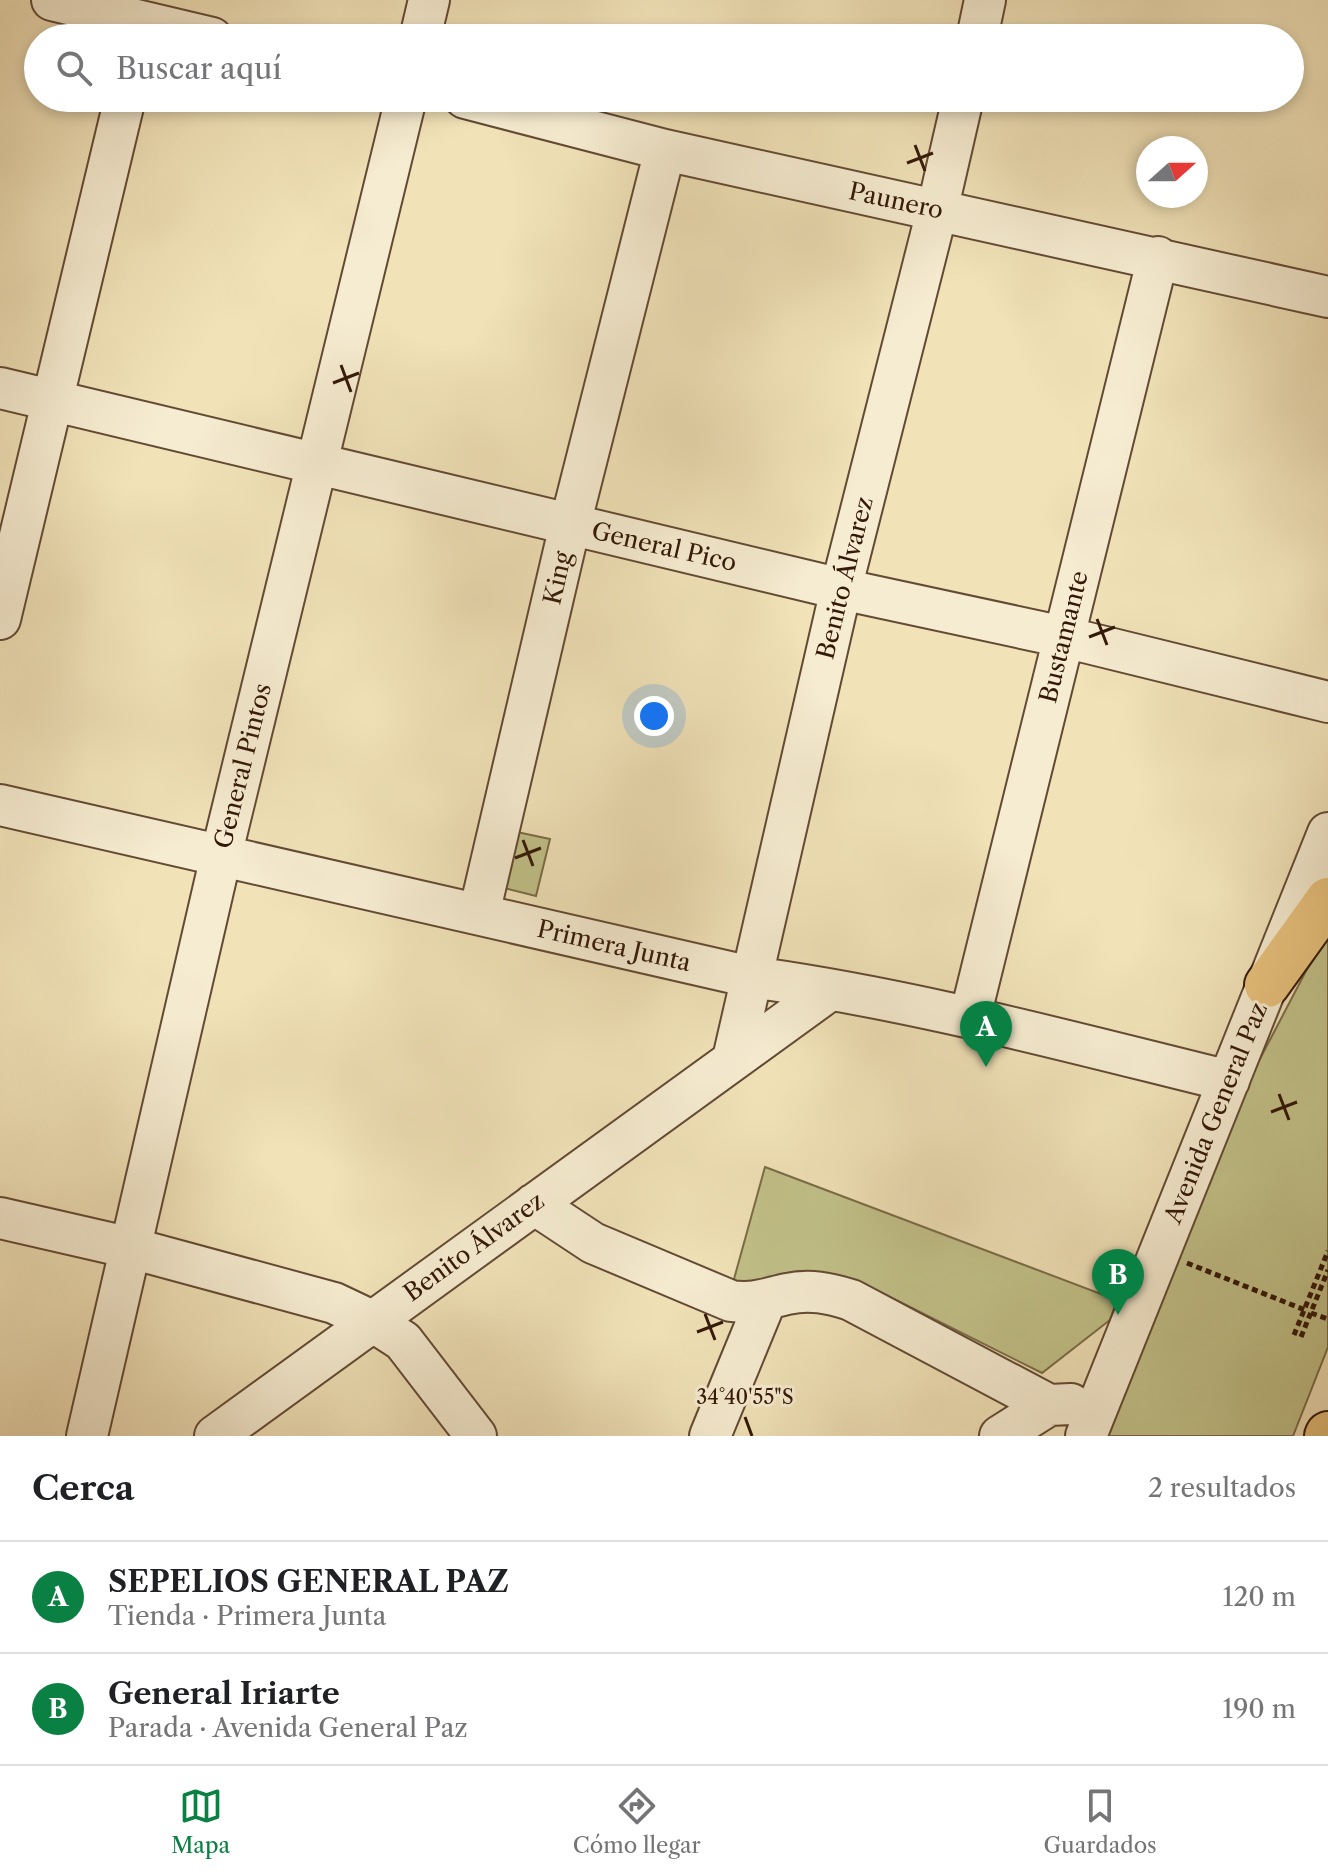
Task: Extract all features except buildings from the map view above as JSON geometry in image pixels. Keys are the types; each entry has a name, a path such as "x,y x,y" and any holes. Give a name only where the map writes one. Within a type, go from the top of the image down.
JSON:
{"highway":[{"path":"1267,985 1328,900"}],"street":[{"path":"52,0 123,24"},
{"path":"423,24 429,0"},
{"path":"980,24 985,0"},
{"path":"0,619 122,112"},
{"name":"General Pintos","path":"87,1436 221,856 403,112"},
{"name":"Paunero","path":"519,112 665,150 1328,297"},
{"name":"Benito Álvarez","path":"733,1059 841,589 960,112"},
{"name":"King","path":"479,914 570,525 665,150"},
{"name":"Bustamante","path":"970,1017 1158,257"},
{"name":"General Pico","path":"0,388 841,589 1064,637 1328,702"},
{"name":"Primera Junta","path":"0,805 751,977 970,1017 1229,1081"},
{"name":"Avenida General Paz","path":"1092,1420 1328,833"},
{"name":"Benito Álvarez","path":"215,1436 830,990"},
{"path":"534,1204 593,1243 731,1301 750,1303 790,1293 824,1291 851,1300 1049,1405 1092,1420"},
{"path":"0,1218 131,1248 334,1303 372,1321 403,1341 476,1436"},
{"path":"710,1436 766,1300"},
{"path":"1000,1436 1049,1405"}],"path":[{"path":"1309,1313 1328,1251"},
{"path":"1161,1252 1328,1319"},
{"path":"1298,1336 1328,1270"}],"shaded area":[{"path":"517,832 550,839 536,896 504,888"},
{"path":"1328,937 1328,1347 1293,1436 1102,1436 1251,1076 1306,971"},
{"path":"765,1167 1117,1300 1110,1320 1042,1373 880,1292 849,1281 748,1288 734,1279"}],"place":[{"name":"SEPELIOS GENERAL PAZ","path":"986,1067"},
{"name":"General Iriarte","path":"1118,1315"}]}
